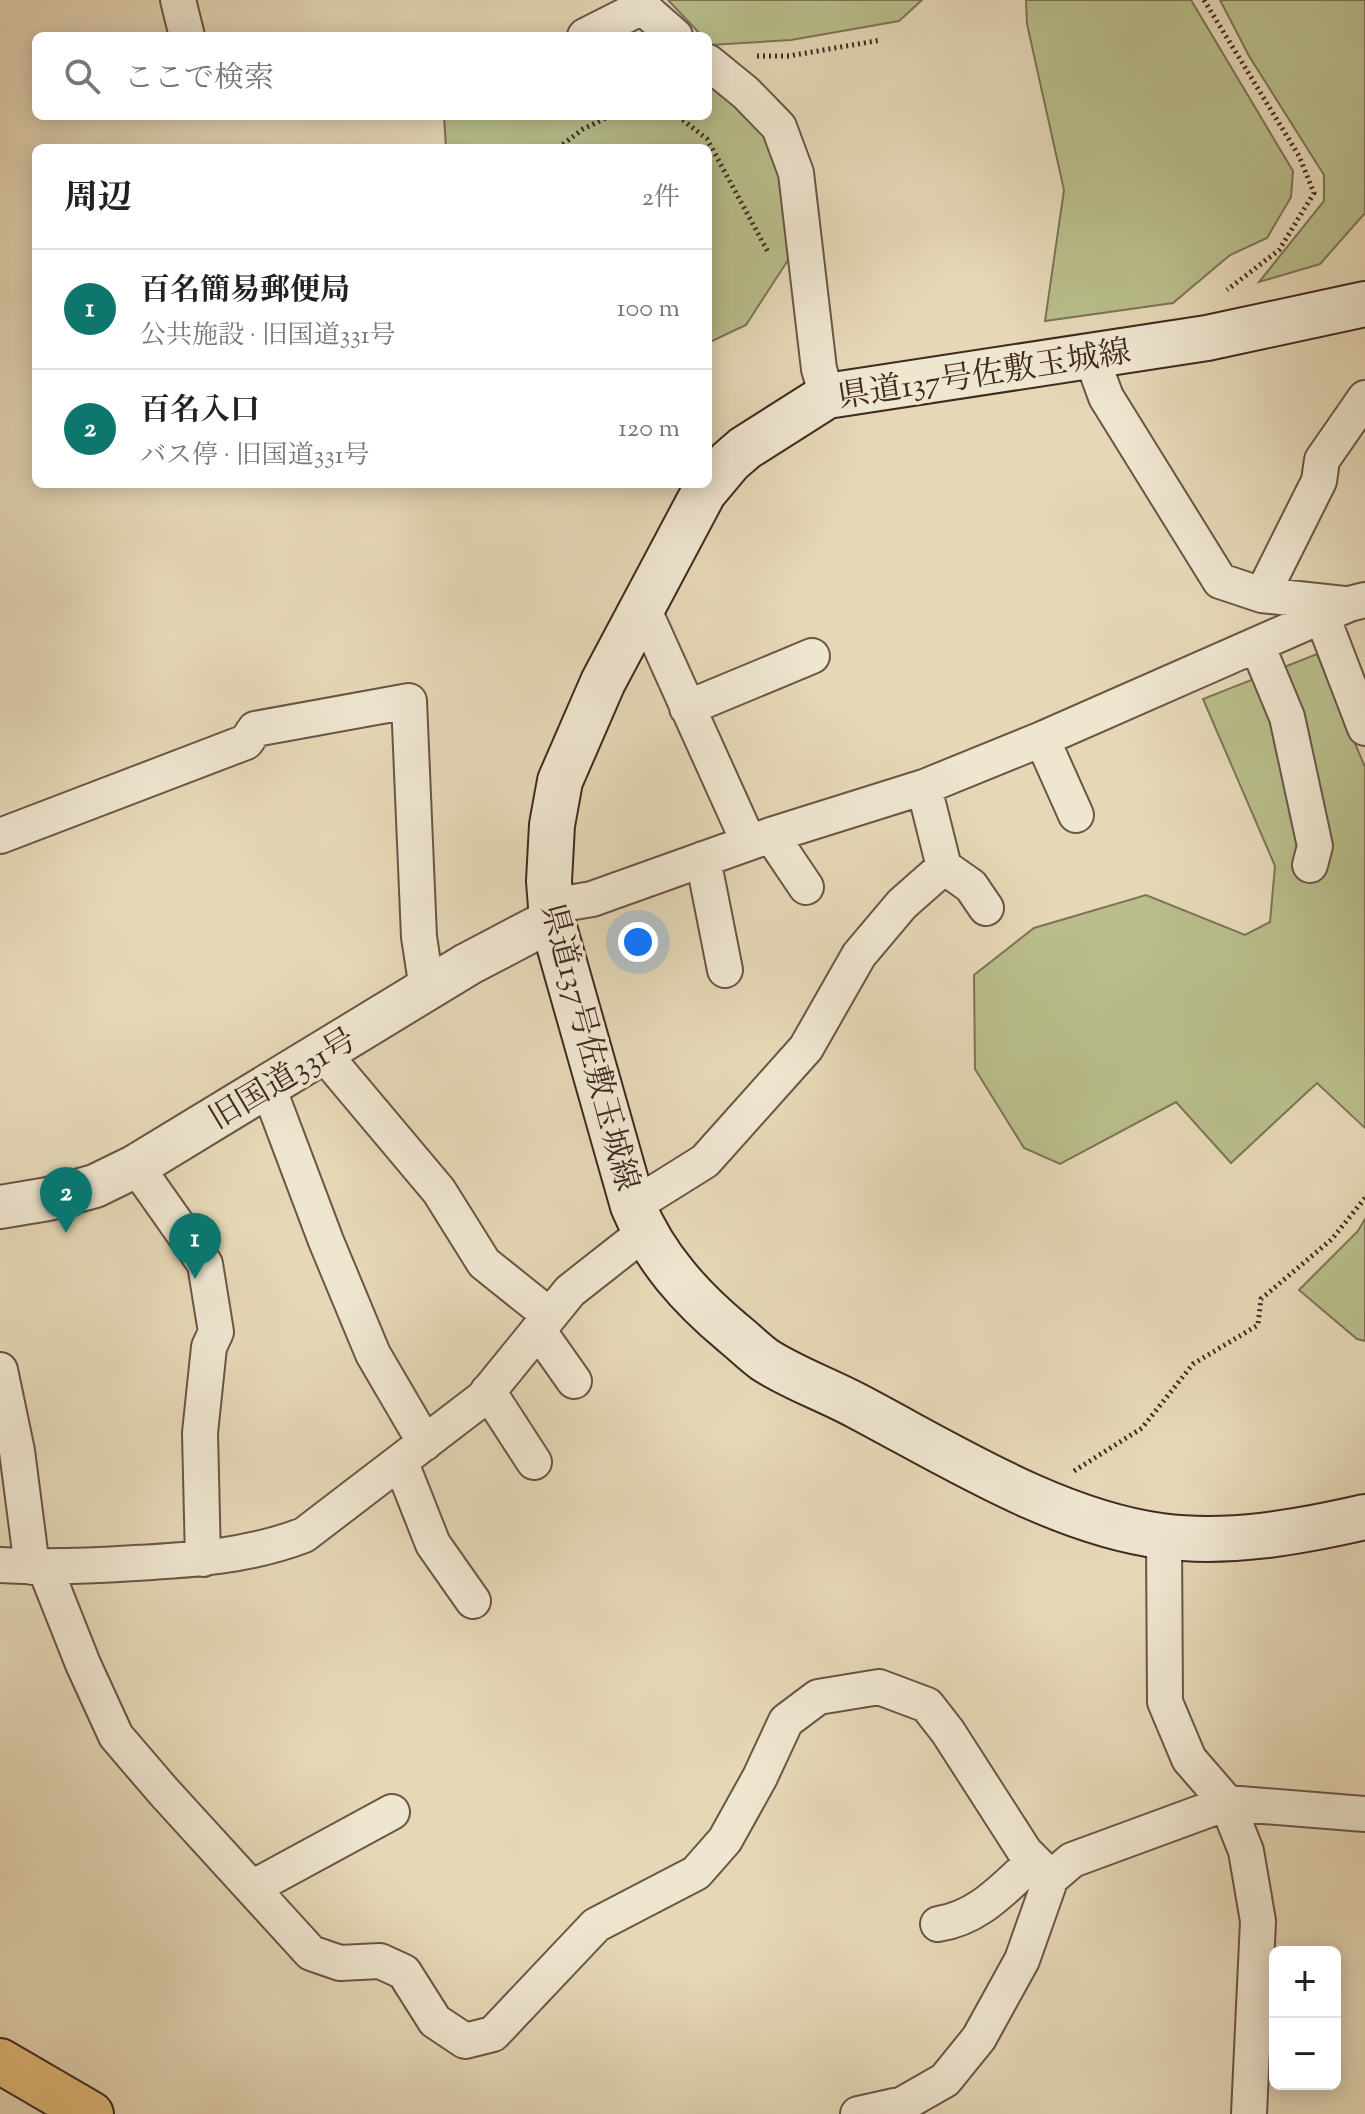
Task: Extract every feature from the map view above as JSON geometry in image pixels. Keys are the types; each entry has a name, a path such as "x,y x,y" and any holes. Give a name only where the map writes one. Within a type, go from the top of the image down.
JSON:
{"highway":[{"path":"0,2061 91,2114"}],"main road":[{"name":"県道137号佐敷玉城線","path":"712,482 730,461 760,437 827,396 1207,338 1365,304"},
{"name":"県道137号佐敷玉城線","path":"707,488 603,682 560,781 552,825 549,881 552,913 639,1219 662,1260 699,1304 765,1360 1029,1497 1129,1531 1164,1537 1221,1539 1324,1526 1365,1517"}],"street":[{"path":"178,0 186,32"},
{"path":"593,32 642,7 670,32"},
{"path":"712,65 746,93 779,127 796,173 819,369 827,396"},
{"path":"1091,356 1106,397 1220,581 1262,595 1345,607"},
{"path":"1262,595 1319,481 1322,460 1365,398"},
{"path":"552,913 760,839 924,787 1345,607"},
{"path":"1345,607 1365,728"},
{"path":"643,608 687,708 760,839 806,887"},
{"path":"1257,645 1287,717 1315,846 1310,865"},
{"path":"687,708 812,656"},
{"path":"0,836 246,742 255,729 409,701 419,937 427,989"},
{"path":"1042,739 1076,815"},
{"path":"924,787 944,867 971,886 986,908"},
{"path":"703,859 725,970"},
{"path":"26,1567 203,1559 273,1547 304,1535 413,1453 483,1398 570,1291 639,1219 705,1161 806,1048 859,955 902,904 944,867"},
{"name":"旧国道331号","path":"0,1207 48,1199 95,1186 136,1166 552,913"},
{"path":"323,1053 439,1191 484,1263 544,1322 574,1381"},
{"path":"268,1087 326,1241 413,1453 433,1544 473,1601"},
{"path":"136,1166 205,1264 216,1332 209,1347 200,1433 203,1559"},
{"path":"0,1370 17,1451 26,1567 83,1664 116,1736 311,1953 340,1963 380,1961 404,1972 435,2021 465,2041 493,2034 596,1925 696,1873 725,1840 760,1777 786,1721 818,1697 879,1687 927,1705 948,1732 1025,1852 1042,1870"},
{"path":"488,1391 534,1462"},
{"path":"1164,1537 1165,1702 1189,1759 1227,1803 1246,1851 1258,1921 1249,2114"},
{"path":"938,1924 959,1921 1042,1870 1227,1803 1365,1814"},
{"path":"252,1888 392,1812"},
{"path":"858,2114 903,2104 945,2080 979,2038 1022,1960 1042,1870"}],"path":[{"path":"1204,0 1299,156 1314,193 1279,250 1225,291"},
{"path":"748,56 789,56 881,40"},
{"path":"563,144 602,120"},
{"path":"683,120 710,144"},
{"path":"712,148 771,257"},
{"path":"1049,1503 1075,1470 1142,1428 1193,1364 1258,1325 1261,1299 1332,1239 1365,1198"}],"green space":[{"path":"668,0 922,0 899,21 791,40 712,45 712,32 698,32"},
{"path":"1026,0 1191,0 1293,171 1291,197 1267,238 1230,255 1173,303 1045,321 1064,190 1027,24"},
{"path":"1220,0 1365,0 1365,213 1320,264 1259,282 1324,201 1324,175 1249,56"},
{"path":"712,85 767,128 781,176 790,257 746,325 712,341 712,144 446,144 444,120 712,120"},
{"path":"1317,654 1365,767 1365,1128 1317,1083 1231,1163 1176,1102 1060,1164 1024,1148 975,1069 974,975 1034,928 1146,895 1245,935 1270,922 1275,866 1203,699"},
{"path":"1365,1219 1365,1341 1357,1339 1299,1290 1358,1231"}],"place":[{"name":"百名入口","path":"66,1233"},
{"name":"百名簡易郵便局","path":"195,1279"}]}
